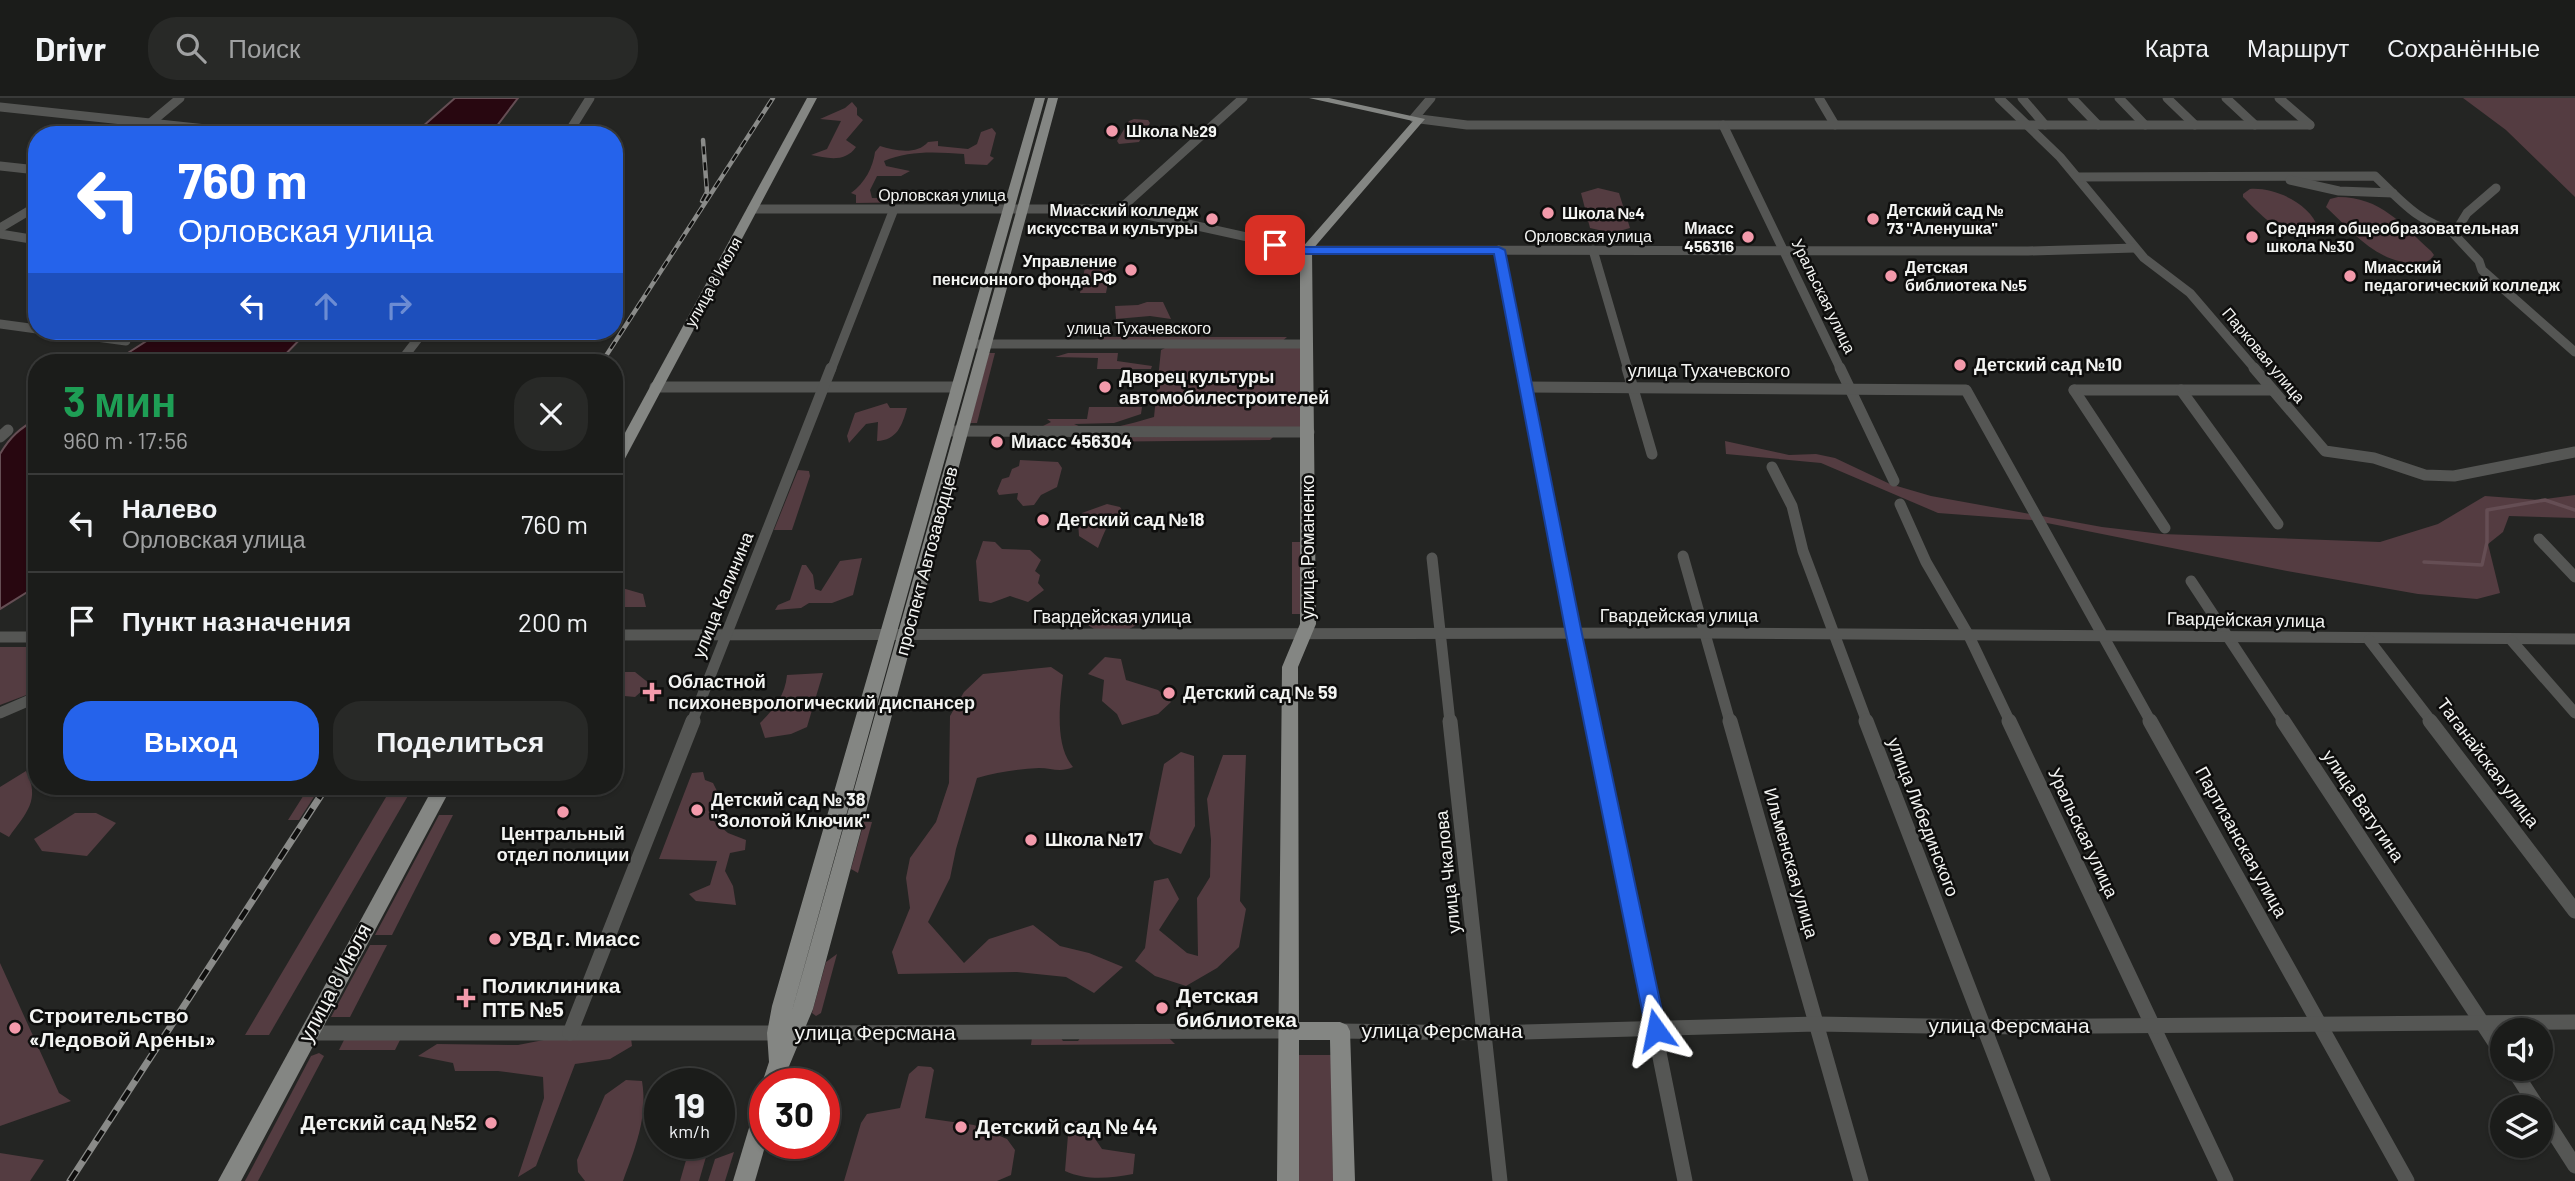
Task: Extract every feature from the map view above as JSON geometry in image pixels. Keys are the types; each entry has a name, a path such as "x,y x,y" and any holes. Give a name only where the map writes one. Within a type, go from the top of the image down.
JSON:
{"main road":[{"name":"улица 8 Июля","path":"623,449 812,98"},
{"name":"проспект Автозаводцев","path":"954,431 958,387 978,344 1008,209 1040,98"},
{"name":"проспект Автозаводцев","path":"776,1068 785,1033 803,1009 898,635 978,344 1022,209 1053,98"},
{"path":"1306,250 1417,119 1314,98"},
{"name":"улица Романенко","path":"1288,1181 1290,667 1295,648 1305,635 1308,624 1306,250"},
{"name":"улица 8 Июля","path":"229,1181 438,795"},
{"name":"улица Ферсмана","path":"1288,1031 1340,1031"},
{"path":"1340,1031 1344,1181"},
{"path":"744,1181 750,1159"}],"street":[{"path":"146,126 180,98"},
{"path":"573,126 590,98"},
{"path":"1120,209 1243,98"},
{"path":"1431,98 1417,119 1454,124 2310,125"},
{"path":"1819,98 1835,125"},
{"path":"2072,98 2098,125"},
{"path":"2119,98 2145,125"},
{"path":"2167,98 2195,125"},
{"path":"2226,98 2255,125"},
{"path":"2279,98 2310,125"},
{"path":"2001,100 2024,100 2045,125"},
{"name":"Парковая улица","path":"2001,100 2077,177 2144,258 2190,293 2325,452 2374,458 2425,475 2455,476 2575,452"},
{"path":"0,107 185,126"},
{"name":"Уральская улица","path":"1723,125 1894,481"},
{"path":"0,166 28,169"},
{"path":"2281,176 2321,189 2393,193"},
{"path":"2077,177 2375,176 2425,220 2454,231 2479,261 2482,270 2575,352"},
{"path":"2454,231 2467,213 2496,188"},
{"name":"Орловская улица","path":"752,209 1120,209 1306,250 2101,251 2135,248"},
{"name":"улица Калинина","path":"570,1033 894,209"},
{"path":"0,228 28,211"},
{"path":"0,234 28,239"},
{"path":"1499,250 1685,1181"},
{"path":"1593,250 1652,454"},
{"path":"0,324 28,328"},
{"path":"120,340 127,341"},
{"path":"406,354 417,340"},
{"name":"улица Тухачевского","path":"978,344 1307,344"},
{"path":"655,387 958,387"},
{"name":"улица Тухачевского","path":"1526,387 1966,390"},
{"path":"1966,390 2039,524"},
{"path":"2165,528 2074,390 2272,390"},
{"path":"2181,390 2278,524"},
{"path":"954,431 1309,432"},
{"name":"улица Либединского","path":"1772,467 1792,506 1803,551 1834,636 2043,1181"},
{"name":"Уральская улица","path":"1900,505 1926,562 1969,636 2226,1181"},
{"name":"Партизанская улица","path":"2039,524 2101,636 2125,672 2407,1181"},
{"path":"2539,539 2575,578"},
{"name":"Ильменская улица","path":"1683,556 1861,1181"},
{"name":"улица Чкалова","path":"1432,558 1500,1181"},
{"name":"улица Ватутина","path":"2191,581 2490,1034"},
{"name":"Гвардейская улица","path":"623,635 1705,633 1834,636 2227,636 2512,641 2575,639"},
{"path":"0,637 28,637"},
{"name":"Таганайская улица","path":"2369,640 2575,911"},
{"path":"2512,641 2575,713"},
{"path":"0,713 28,701"},
{"name":"улица Ферсмана","path":"1340,1031 1656,1030 1817,1024 1983,1027 2575,1023"},
{"name":"улица Ферсмана","path":"309,1033 1288,1031"},
{"path":"2553,1132 2575,1166"}],"shaded area":[{"path":"455,98 518,98 497,126 423,126"},
{"path":"2463,98 2575,98 2575,197 2506,130"},
{"path":"852,102 857,108 857,115 863,120 846,140 856,147 841,157 811,155 827,149 841,121 820,119"},
{"path":"1148,120 1150,123 1139,142 1119,144 1117,141 1129,121"},
{"path":"992,128 996,133 990,156 994,158 987,165 965,164 964,154 944,153 913,153 884,161 886,166 910,171 901,176 877,176 870,190 872,198 923,199 926,202 856,203 856,195 851,193 867,174 880,146 912,150 928,142 938,141 938,146 968,149 977,144 981,132"},
{"path":"1598,188 1619,193 1630,228 1612,233 1590,228 1581,193"},
{"path":"2250,189 2270,191 2291,199 2308,212 2318,228 2308,234 2298,235 2277,227 2243,197"},
{"path":"2353,198 2378,207 2400,222 2434,255 2423,263 2409,263 2384,256 2374,250 2326,207 2330,199"},
{"path":"1087,257 1113,257 1106,293 1080,293"},
{"path":"1163,302 1171,319 1150,316 1116,319 1115,306"},
{"path":"1103,337 1287,337 1280,343 1091,341"},
{"path":"148,340 299,340 286,354 126,354"},
{"path":"1167,347 1302,347 1303,430 1280,430 1270,440 1080,442 1075,437 1043,426 1051,422 1047,419 1087,419 1089,407 1142,407 1141,414 1114,423 1074,424 1103,429 1154,417 1161,350"},
{"path":"989,353 995,353 977,423 970,423"},
{"path":"1068,353 1118,353 1117,361 1152,366 1151,369 1097,369 1098,358 1055,357"},
{"path":"887,403 890,408 907,408 901,426 894,435 877,441 878,422 866,424 849,443 847,436 855,413"},
{"path":"28,424 28,592 0,609 0,454"},
{"path":"1725,441 1789,455 1816,454 1835,458 1890,484 1931,496 2102,527 2162,534 2380,542 2438,524 2485,496 2539,500 2575,495 2575,518 2509,516 2503,532 2488,544 2500,593 2477,599 2418,594 2032,520 1938,513 1821,463 1726,454"},
{"path":"1020,460 1058,462 1062,468 1057,487 1041,495 1034,505 1023,506 1017,499 1018,493 999,495 997,491 1002,479 1009,477 1012,469 1019,466"},
{"path":"798,470 809,471 810,476 792,530 774,530"},
{"path":"1107,504 1120,507 1123,512 1110,522 1098,548 1079,536 1078,522 1082,513"},
{"path":"983,541 995,542 1002,549 1030,550 1041,560 1035,571 1040,575 1038,583 1044,590 1028,602 1010,596 991,603 979,601 976,561"},
{"path":"1292,542 1305,542 1306,614 1292,614"},
{"path":"862,558 853,595 832,603 809,603 801,608 775,610 778,605 790,600 802,565 806,565 813,575 815,589 821,591 840,561"},
{"path":"623,588 643,594 646,607 623,607"},
{"path":"1074,613 1142,615 1140,623 1122,633 1100,633 1088,625 1071,625"},
{"path":"0,647 28,647 28,694 0,705"},
{"path":"1105,657 1121,659 1126,680 1158,690 1171,702 1158,714 1122,725 1117,714 1102,701 1104,680 1088,674"},
{"path":"1051,667 1063,675 1061,735 1067,758 1073,767 1060,770 1015,770 977,778 950,878 928,922 964,963 989,939 1033,925 1060,946 1089,953 1123,967 1094,993 1066,977 1017,972 898,974 892,952 910,908 906,878 910,858 936,822 949,783 950,716 964,692 983,674"},
{"path":"623,672 635,672 650,684 635,697 623,696"},
{"path":"823,673 807,727 791,734 765,738 760,723 778,702 787,675"},
{"path":"1181,752 1194,756 1195,826 1181,854 1154,844 1149,838 1164,764"},
{"path":"1223,755 1246,755 1240,901 1246,909 1239,947 1217,968 1186,986 1155,976 1135,961 1145,948 1154,881 1168,878 1179,899 1159,930 1187,953 1198,956 1197,898 1210,877 1211,840 1207,799"},
{"path":"26,771 28,795 32,795 30,806 9,837 0,832 0,787"},
{"path":"703,772 705,780 713,783 720,797 709,817 728,833 746,840 745,850 730,853 725,871 733,886 736,905 696,901 689,894 710,885 717,861 659,859 692,773"},
{"path":"304,795 315,795 299,820 288,820"},
{"path":"387,795 408,795 269,1035 245,1035"},
{"path":"75,813 96,813 116,823 87,856 42,851 34,839"},
{"path":"439,815 453,815 392,935 375,935"},
{"path":"864,822 872,822 858,873 851,869"},
{"path":"370,945 387,945 350,1017 331,1017"},
{"path":"837,954 821,1013 816,1016 812,1013 826,962"},
{"name":"Строительство «Ледовой Арены»","path":"0,963 59,1093 71,1101 0,1126"},
{"path":"630,1030 632,1046 610,1059 575,1064 536,1166 518,1177 544,1098 543,1077 498,1071 455,1071 453,1063 418,1056 437,1044 518,1045 559,1037"},
{"path":"1032,1037 1060,1037 1063,1041 1078,1041 1081,1037 1168,1037 1175,1044 1031,1045"},
{"path":"345,1038 401,1038 395,1050 339,1050"},
{"path":"319,1053 324,1056 258,1181 245,1181 311,1056"},
{"path":"1296,1055 1331,1055 1333,1181 1296,1181"},
{"path":"918,1066 931,1067 934,1070 925,1118 974,1125 1007,1139 1015,1150 1011,1175 997,1181 844,1181 861,1123 867,1114 900,1108 909,1074"},
{"path":"626,1080 642,1081 643,1108 639,1132 623,1181 585,1181 578,1172 577,1160 605,1095"},
{"path":"1077,1121 1085,1124 1102,1149 1135,1154 1133,1174 1090,1177 1065,1171 1069,1123"},
{"path":"0,1153 44,1160 30,1181 0,1181"},
{"path":"686,1159 705,1159 699,1181 680,1181"},
{"path":"715,1159 732,1159 725,1181 708,1181"}],"waterway":[{"path":"2424,562 2482,565 2487,542 2487,510 2545,500 2575,510"}],"railway":[{"path":"623,330 773,98"},
{"path":"702,201 707,192 703,140"},
{"path":"607,354 616,340"},
{"path":"70,1181 321,795"}],"place":[{"name":"Школа №29","path":"1112,131"},
{"name":"Школа №4","path":"1548,213"},
{"name":"Миасский колледж искусства и культуры","path":"1212,219"},
{"name":"Детский сад № 73 \"Аленушка\"","path":"1873,219"},
{"name":"Миасс 456316","path":"1748,237"},
{"name":"Средняя общеобразовательная школа №30","path":"2252,237"},
{"name":"Управление пенсионного фонда РФ","path":"1131,270"},
{"name":"Детская библиотека №5","path":"1891,276"},
{"name":"Миасский педагогический колледж","path":"2350,276"},
{"name":"Детский сад №10","path":"1960,365"},
{"name":"Дворец культуры автомобилестроителей","path":"1105,387"},
{"name":"Миасс 456304","path":"997,442"},
{"name":"Детский сад №18","path":"1043,520"},
{"name":"Областной психоневрологический диспансер","path":"652,692"},
{"name":"Детский сад № 59","path":"1169,693"},
{"name":"Детский сад № 38 \"Золотой Ключик\"","path":"697,810"},
{"name":"Центральный отдел полиции","path":"563,812"},
{"name":"Школа №17","path":"1031,840"},
{"name":"УВД г. Миасс","path":"495,939"},
{"name":"Поликлиника ПТБ №5","path":"466,998"},
{"name":"Детская библиотека","path":"1162,1008"},
{"name":"Строительство «Ледовой Арены»","path":"15,1028"},
{"name":"Детский сад №52","path":"491,1123"},
{"name":"Детский сад № 44","path":"961,1127"}],"route":[{"path":"1275,245 1306,250 1499,250 1574,634 1656,1030"}]}
